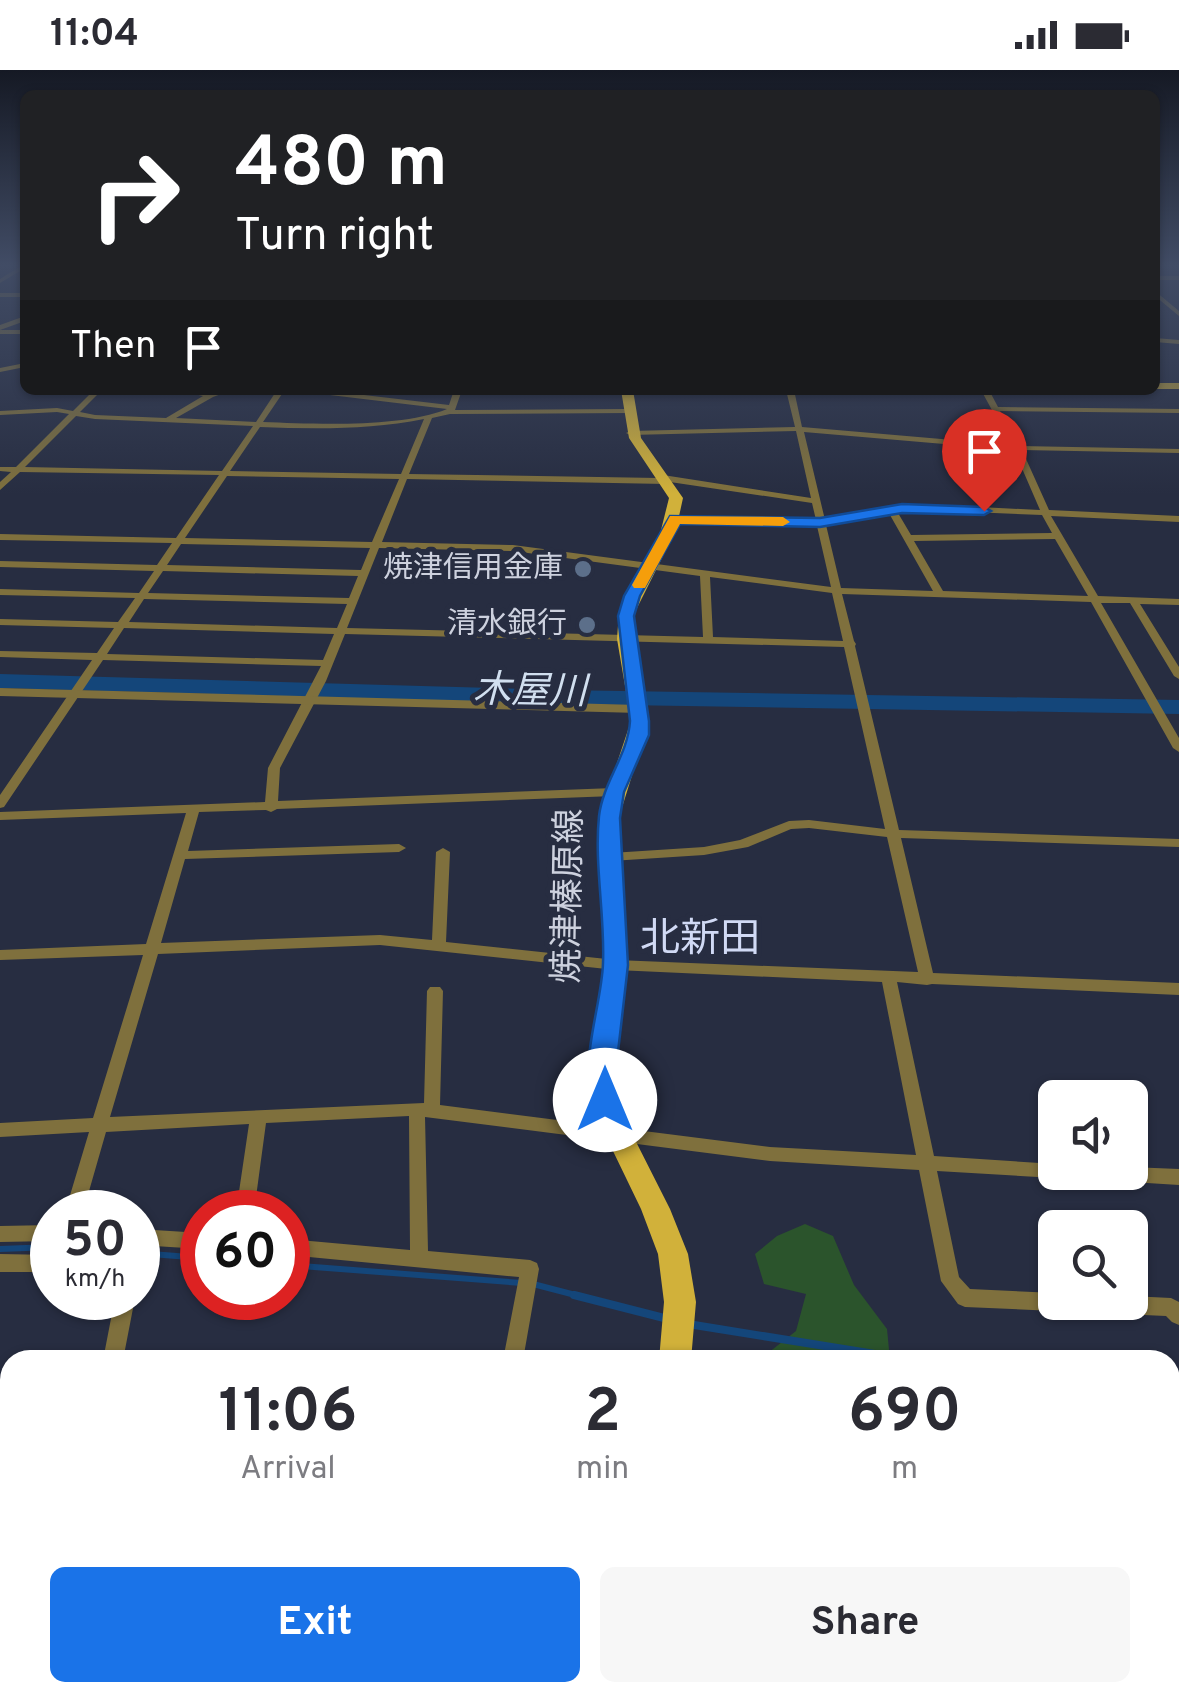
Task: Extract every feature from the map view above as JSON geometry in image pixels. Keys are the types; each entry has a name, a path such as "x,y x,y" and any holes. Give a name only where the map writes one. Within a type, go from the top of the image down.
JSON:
{"main road":[{"path":"626,395 630,433 638,450 676,498 675,519"},
{"name":"焼津榛原線","path":"675,519 632,596 626,616 639,735 614,792 609,818 616,965 601,1078 618,1136 670,1238 679,1268 681,1307 676,1350"}],"street":[{"path":"0,488 94,395"},
{"path":"167,421 210,395"},
{"path":"0,804 277,395"},
{"path":"338,395 451,410 626,410"},
{"path":"451,410 456,395"},
{"path":"791,395 927,980"},
{"path":"988,395 1046,514 1179,748"},
{"path":"996,409 1179,412"},
{"path":"0,413 32,410 167,421 320,427 429,416 451,410"},
{"path":"271,808 274,768 340,632 429,416"},
{"path":"630,433 799,429 1017,448 1179,450"},
{"path":"0,469 664,479 815,502"},
{"path":"675,519 820,523 922,507 1179,519"},
{"path":"892,510 939,593"},
{"path":"908,538 1058,536"},
{"path":"0,537 550,550 836,591 1179,602"},
{"path":"0,564 363,573"},
{"path":"705,573 708,641"},
{"path":"0,592 351,601"},
{"path":"1134,602 1179,676"},
{"path":"0,622 851,644"},
{"path":"0,654 326,663"},
{"path":"0,692 314,691 638,700"},
{"path":"0,816 614,792"},
{"path":"81,1190 193,811"},
{"path":"611,857 717,849 744,844 789,826 809,824 894,834 1179,842"},
{"path":"183,855 399,848"},
{"path":"439,945 443,852"},
{"path":"0,955 380,940 616,965 1179,989"},
{"path":"888,978 950,1281 965,1298 1038,1301"},
{"path":"419,1260 424,1110 435,991"},
{"path":"0,1130 424,1110 770,1154 1038,1170"},
{"path":"248,1190 259,1117"},
{"path":"1148,1175 1179,1177"},
{"path":"0,1234 30,1234"},
{"path":"310,1250 530,1269 515,1350"},
{"path":"0,1263 30,1264"},
{"path":"1148,1307 1172,1308 1179,1316"},
{"path":"115,1350 121,1320"}],"green space":[{"path":"805,1224 833,1236 854,1285 887,1329 889,1350 772,1350 796,1331 806,1294 764,1284 755,1254 777,1236"}],"waterway":[{"name":"木屋川","path":"0,681 559,697 1179,707"},
{"path":"0,1249 30,1248"},
{"path":"160,1255 180,1256"},
{"path":"310,1267 522,1283"},
{"path":"533,1284 583,1297"},
{"path":"574,1295 668,1319"},
{"path":"688,1324 850,1350"}],"slow traffic":[{"path":"640,585 675,519 783,522"}],"place":[{"name":"焼津信用金庫","path":"583,569"},
{"name":"清水銀行","path":"587,625"}],"district":[{"name":"北新田","path":"700,941"}],"route":[{"path":"605,1100 601,1078 616,965 609,818 614,792 639,735 640,721 626,616 632,596 675,519 820,523 902,508 984,511"}]}
